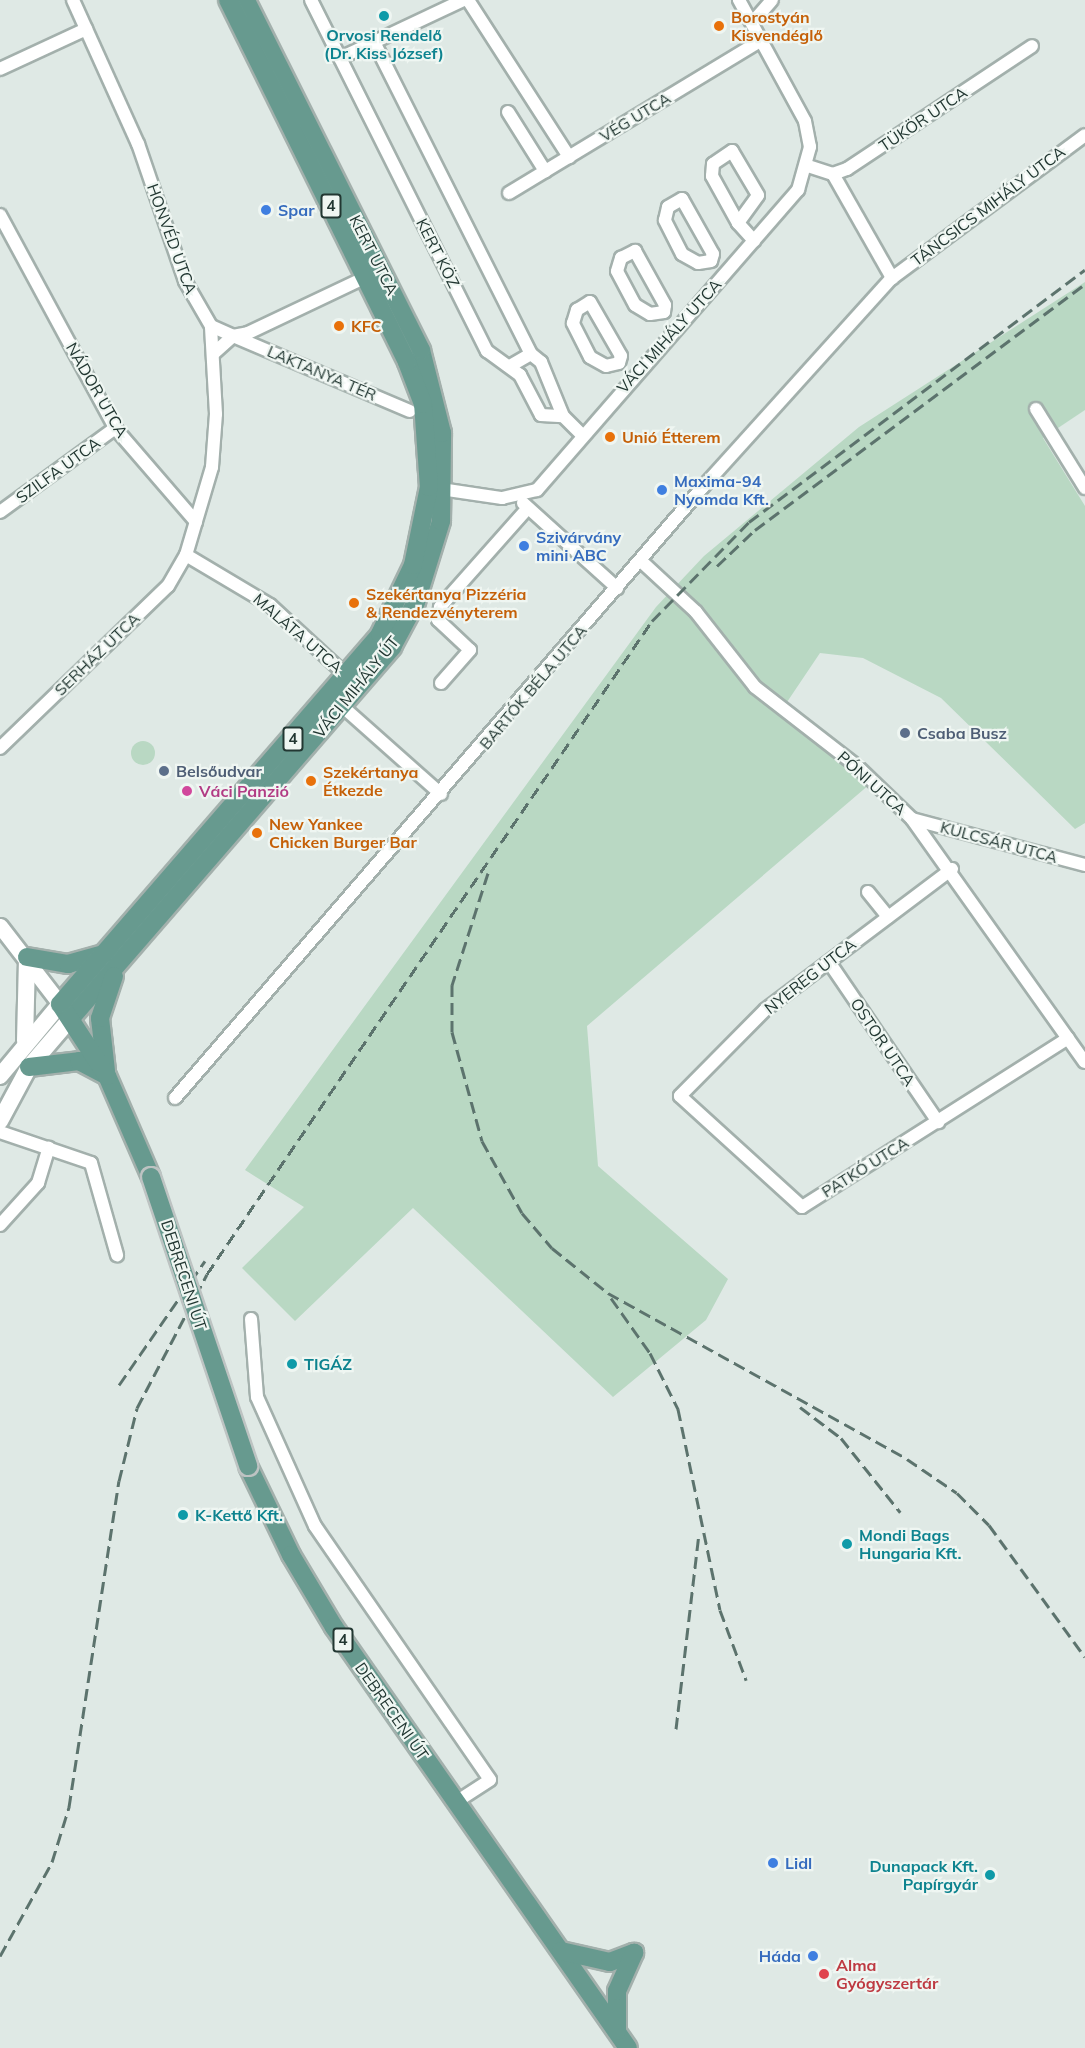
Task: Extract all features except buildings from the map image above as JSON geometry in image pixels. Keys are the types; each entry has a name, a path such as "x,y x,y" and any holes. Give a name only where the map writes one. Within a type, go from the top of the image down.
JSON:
{"main road":[{"name":"KERT UTCA","path":"228,0 374,272"},
{"name":"KERT UTCA","path":"246,0 374,272 423,404 437,489"},
{"name":"VÁCI MIHÁLY ÚT","path":"113,959 380,634 405,588 437,489"},
{"name":"VÁCI MIHÁLY ÚT","path":"65,1011 343,707 393,647 416,602 434,553 437,489"},
{"path":"25,1041 27,957 68,964 113,959"},
{"name":"DEBRECENI ÚT","path":"107,1076 100,1018 113,959"},
{"path":"0,1076 25,1041 65,1011"},
{"path":"0,1121 28,1066 65,1011"},
{"name":"DEBRECENI ÚT","path":"65,1011 107,1076 151,1177 248,1466 305,1581 456,1803 628,2048"},
{"path":"28,1066 79,1061 107,1076"},
{"path":"561,1951 610,1962 634,1953 617,1991 617,2031"}],"street":[{"name":"HONVÉD UTCA","path":"73,0 138,144 185,281 211,326 213,354 212,467 196,522"},
{"name":"KERT KÖZ","path":"311,0 487,351 520,375 541,415 563,416"},
{"path":"340,58 463,0"},
{"path":"468,0 569,157"},
{"path":"739,0 805,121 808,165 833,174 892,278"},
{"path":"752,23 772,0"},
{"path":"0,69 86,29"},
{"name":"VÉG UTCA","path":"509,193 762,40"},
{"name":"KERT KÖZ","path":"374,42 531,354 541,362 563,416 582,435"},
{"name":"TÜKÖR UTCA","path":"833,174 881,148 1032,46"},
{"path":"508,112 545,171"},
{"name":"TÁNCSICS MIHÁLY UTCA","path":"892,278 1085,135"},
{"path":"738,223 758,195 732,151 712,164 712,176 738,223 754,241"},
{"name":"VÁCI MIHÁLY UTCA","path":"520,496 550,479 582,435 798,190 808,165"},
{"path":"675,201 687,204 713,254 711,261 698,263 682,254 664,220 675,201"},
{"name":"NÁDOR UTCA","path":"0,215 115,429 196,522"},
{"path":"664,312 650,314 634,306 617,271 627,252 640,255 664,312 678,325"},
{"path":"711,261 725,274"},
{"name":"LAKTANYA TÉR","path":"233,336 374,272"},
{"name":"BARTÓK BÉLA UTCA","path":"175,1098 441,794 617,588 892,278"},
{"path":"583,304 596,306 621,356 620,363 606,366 590,357 573,322 583,304"},
{"name":"LAKTANYA TÉR","path":"211,326 410,411"},
{"path":"213,354 233,336"},
{"path":"510,366 531,354"},
{"path":"620,363 633,376"},
{"path":"1036,409 1085,488"},
{"name":"SZILFA UTCA","path":"0,512 115,429"},
{"path":"437,489 520,496 526,509 617,588"},
{"path":"441,683 470,650 438,620 440,607 526,509"},
{"path":"186,555 196,522"},
{"name":"MALÁTA UTCA","path":"186,555 270,605 347,676"},
{"name":"SERHÁZ UTCA","path":"0,748 168,586 186,555"},
{"name":"PÓNI UTCA","path":"641,561 696,612 755,687 858,767 912,819 952,869 1085,1062"},
{"path":"343,707 441,794"},
{"name":"KULCSÁR UTCA","path":"912,819 1085,865"},
{"name":"NYEREG UTCA","path":"680,1096 765,1010 952,869"},
{"path":"868,892 888,917"},
{"name":"DEBRECENI ÚT","path":"0,926 27,957 65,1011"},
{"name":"OSTOR UTCA","path":"829,962 938,1122"},
{"name":"PATKÓ UTCA","path":"680,1096 802,1207 1068,1038"},
{"path":"0,1132 91,1163 117,1255"},
{"path":"0,1225 38,1183 49,1148"},
{"path":"251,1319 257,1396 281,1459 315,1526 490,1780 456,1803"}],"green space":[{"path":"1085,282 1085,410 1043,438 1085,506 1085,823 1075,829 941,698 863,658 820,653 783,708 870,784 587,1026 598,1166 728,1279 706,1320 613,1397 413,1208 295,1321 242,1268 304,1207 245,1170 656,607 704,556 859,427"},
{"path":"143,741 151,745 155,753 151,761 143,765 135,761 131,753 135,745"}],"railway":[{"path":"0,1956 52,1862 69,1807 119,1481 137,1408 207,1274 652,621 749,522 1085,270"},
{"path":"717,566 755,530 1085,284"},
{"path":"488,873 452,985 452,1032 482,1141 522,1213 552,1248 608,1293 907,1459 957,1493 989,1525 1085,1657"},
{"path":"119,1385 205,1261"},
{"path":"611,1298 650,1353 678,1409 720,1610 746,1680"},
{"path":"800,1407 841,1438 900,1512"},
{"path":"676,1729 699,1533"}],"place":[{"name":"Orvosi Rendelő (Dr. Kiss József)","path":"384,16"},
{"name":"Borostyán Kisvendéglő","path":"719,26"},
{"name":"Spar","path":"266,210"},
{"name":"KFC","path":"339,326"},
{"name":"Unió Étterem","path":"610,437"},
{"name":"Maxima-94 Nyomda Kft.","path":"662,490"},
{"name":"Szivárvány mini ABC","path":"524,546"},
{"name":"Szekértanya Pizzéria & Rendezvényterem","path":"354,603"},
{"name":"Csaba Busz","path":"905,733"},
{"name":"Belsőudvar","path":"164,771"},
{"name":"Szekértanya Étkezde","path":"311,781"},
{"name":"Váci Panzió","path":"187,791"},
{"name":"New Yankee Chicken Burger Bar","path":"257,833"},
{"name":"TIGÁZ","path":"292,1364"},
{"name":"K-Kettő Kft.","path":"183,1515"},
{"name":"Mondi Bags Hungaria Kft.","path":"847,1544"},
{"name":"Lidl","path":"773,1863"},
{"name":"Dunapack Kft. Papírgyár","path":"990,1875"},
{"name":"Háda","path":"813,1956"},
{"name":"Alma Gyógyszertár","path":"824,1974"}]}
